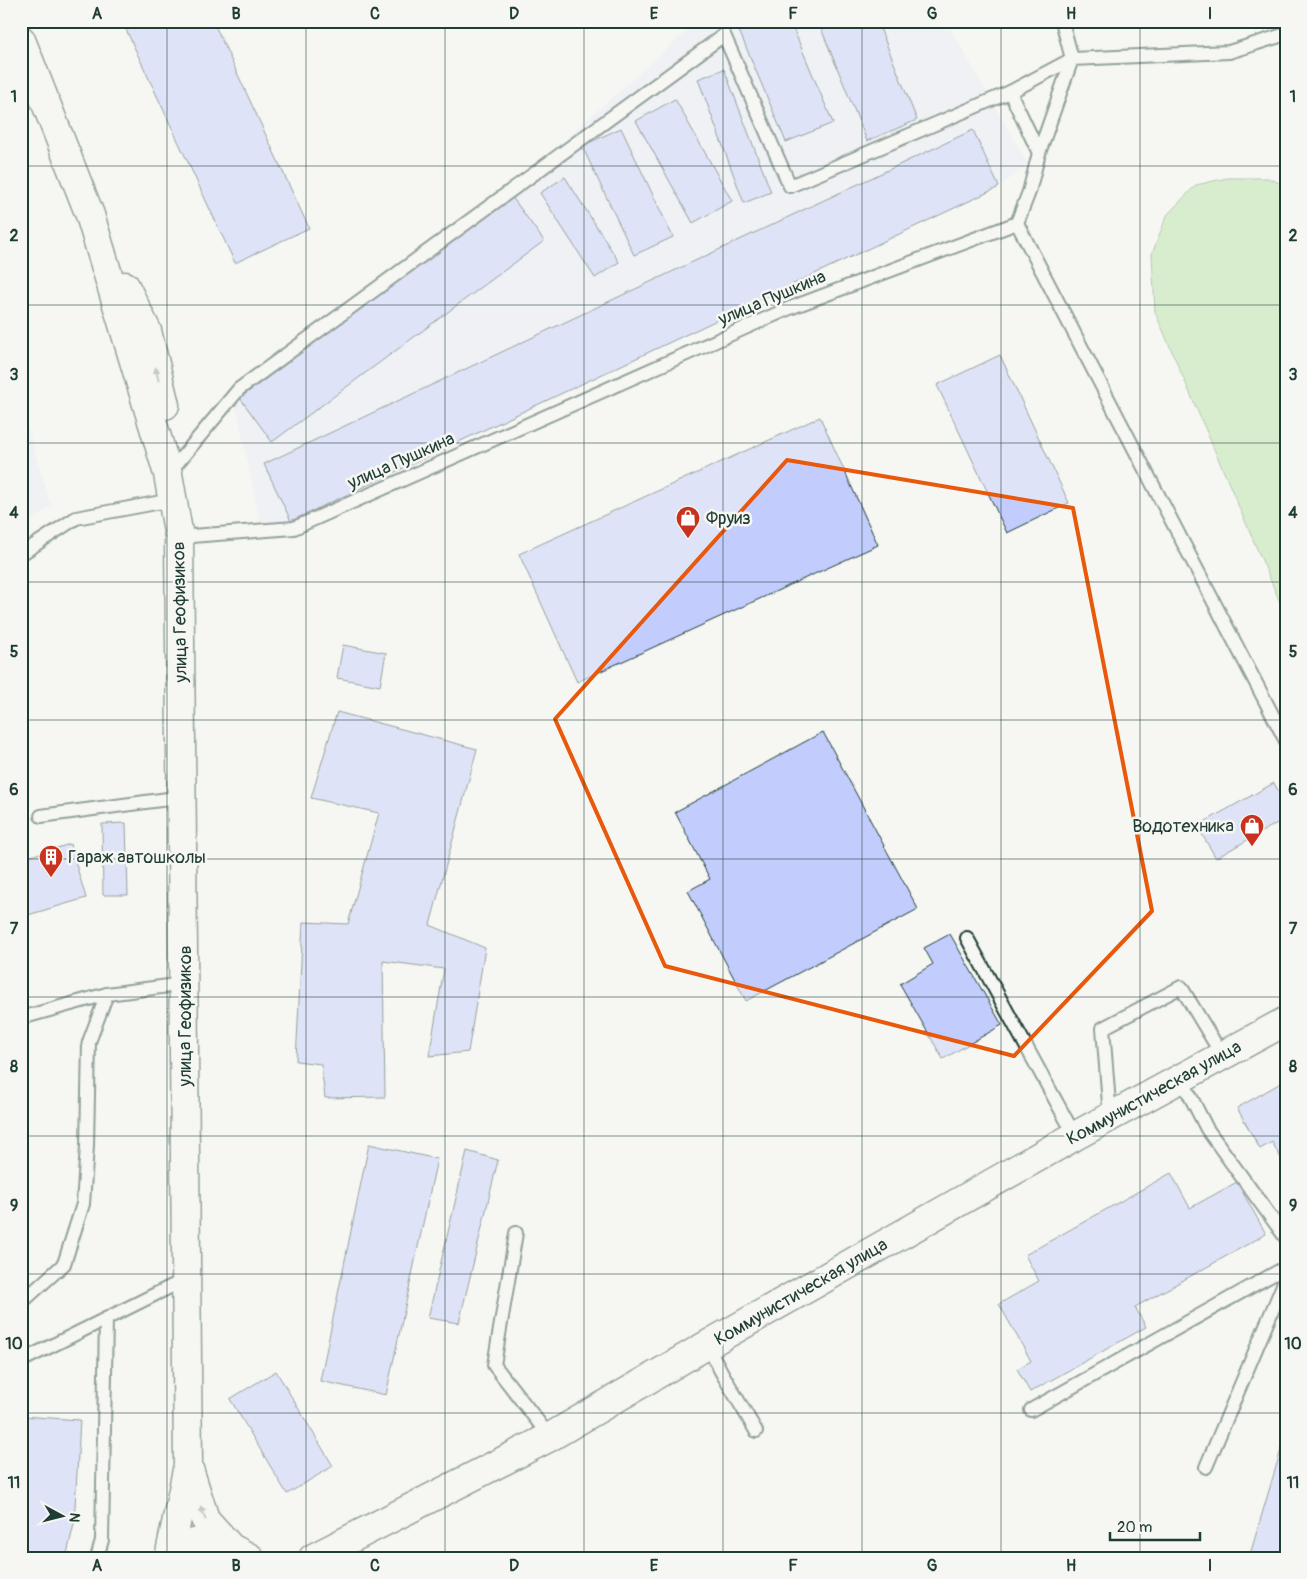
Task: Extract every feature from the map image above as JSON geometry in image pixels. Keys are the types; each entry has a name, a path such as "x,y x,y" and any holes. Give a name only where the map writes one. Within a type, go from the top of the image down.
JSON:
{"main road":[{"name":"улица Геофизиков","path":"21,40 90,215 170,487 179,537 188,1465 171,1558"},
{"name":"Коммунистическая улица","path":"314,1558 550,1437 707,1345 1075,1136 1286,1021"},
{"path":"188,1465 205,1519 240,1554"},
{"path":"171,1558 178,1551 191,1544 216,1540 240,1554"}],"lane":[{"path":"1062,21 1072,59 1039,153 1029,192 1017,223 1286,741"},
{"path":"21,554 76,518 170,487 239,389 724,35 790,186 1010,92 1072,59 1229,52 1286,34"},
{"path":"1010,92 1039,153"},
{"name":"улица Пушкина","path":"179,537 294,528 790,308 1017,223"},
{"path":"41,816 183,798"},
{"path":"967,938 1075,1136"},
{"path":"21,1018 107,994 184,984"},
{"path":"1110,1117 1103,1028 1181,988 1222,1055"},
{"path":"21,1303 64,1264 83,1204 87,1146 89,1042 107,994"},
{"path":"1182,1078 1207,1129 1286,1238"},
{"path":"516,1233 494,1365 550,1437"},
{"path":"1031,1410 1286,1267"},
{"path":"1206,1467 1286,1278"},
{"path":"21,1361 186,1279"},
{"path":"97,1558 102,1540 106,1319"},
{"path":"707,1345 756,1431"}],"highlighted area":[{"path":"787,460 1073,508 1152,911 1014,1056 665,966 555,719"}],"shaded area":[{"path":"698,21 946,21 1028,164 999,187 263,536 232,386 514,185"},
{"path":"21,406 51,506 21,528"}],"green space":[{"path":"1227,178 1268,178 1286,186 1286,616 1155,312 1152,254 1167,215 1196,185"}],"building":[{"path":"122,21 213,21 309,228 235,263"},
{"path":"735,21 790,21 833,123 786,142"},
{"path":"818,21 877,21 917,120 867,141"},
{"path":"724,69 771,192 744,203 698,79"},
{"path":"675,99 732,201 693,223 636,121"},
{"path":"621,128 673,237 634,255 582,146"},
{"path":"973,130 999,187 291,521 264,464"},
{"path":"565,177 619,262 595,278 540,193"},
{"path":"512,197 544,241 272,442 240,398"},
{"path":"1000,355 1069,503 1007,533 937,385"},
{"path":"820,417 878,545 577,682 519,554"},
{"path":"343,645 386,653 380,686 337,678"},
{"path":"337,712 477,749 430,925 485,948 468,1052 429,1056 444,969 383,961 385,1097 325,1098 321,1064 296,1061 303,922 348,924 379,813 311,798"},
{"path":"823,732 918,909 746,1001 688,891 710,879 675,812"},
{"path":"1274,783 1286,805 1286,818 1216,858 1197,826"},
{"path":"126,823 128,895 103,895 102,824"},
{"name":"Гараж автошколы","path":"70,844 86,898 21,917 21,859"},
{"path":"950,934 1002,1025 943,1059 900,984 933,964 924,948"},
{"path":"1286,1080 1286,1167 1272,1142 1260,1149 1237,1108"},
{"path":"369,1144 437,1159 386,1395 320,1381"},
{"path":"467,1151 498,1160 459,1323 428,1318"},
{"path":"1171,1173 1190,1208 1237,1182 1266,1234 1135,1307 1146,1327 1030,1392 1017,1369 1031,1361 999,1304 1039,1281 1025,1255"},
{"path":"276,1371 333,1466 287,1494 230,1399"},
{"path":"21,1416 80,1420 74,1524 66,1558 21,1558"},
{"path":"1286,1433 1286,1558 1249,1558"}],"place":[{"name":"Фруиз","path":"688,539"},
{"name":"Водотехника","path":"1252,847"},
{"name":"Гараж автошколы","path":"51,878"}]}
